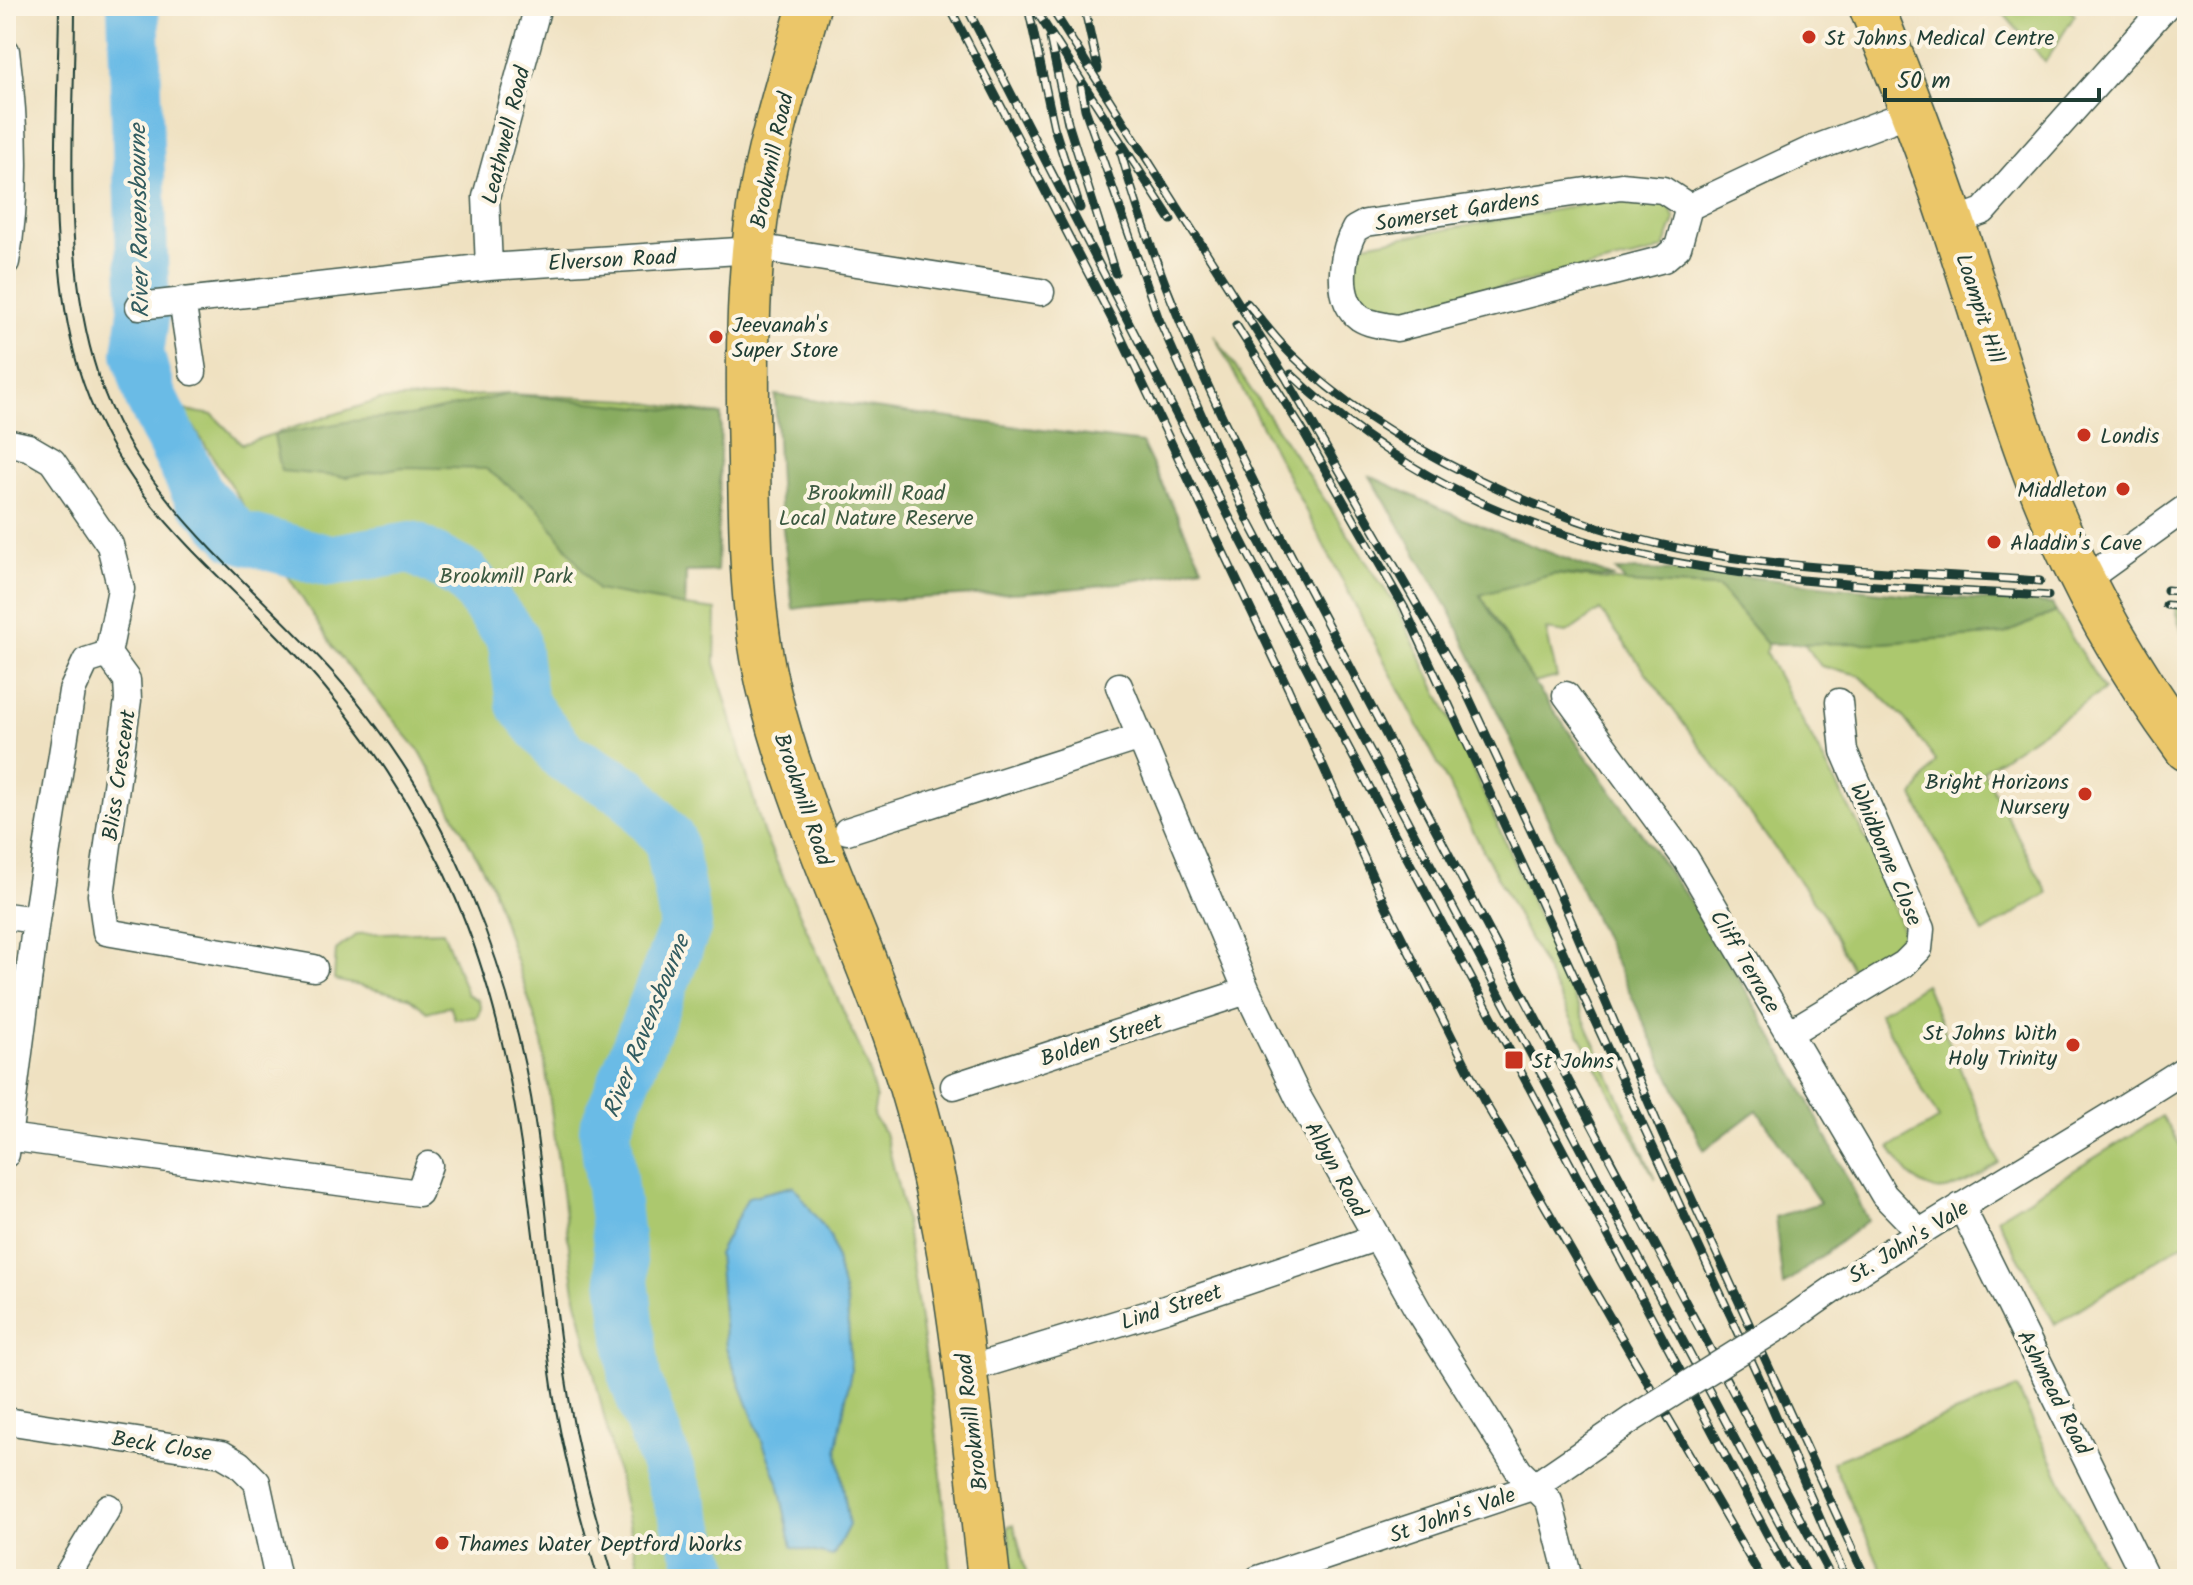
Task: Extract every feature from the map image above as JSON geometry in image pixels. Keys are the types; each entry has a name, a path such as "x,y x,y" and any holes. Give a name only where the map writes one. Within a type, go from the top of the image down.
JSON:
{"highway":[{"name":"Loampit Hill","path":"1871,6 1953,222 2036,474 2091,594 2147,690 2187,749"}],"main road":[{"name":"Brookmill Road","path":"809,6 779,115 760,201 754,250 748,402 751,555 769,693 816,840 879,996 915,1104 954,1284 989,1579"}],"street":[{"name":"Leathwell Road","path":"489,267 486,197 538,6"},
{"path":"1953,222 1983,211 2166,6"},
{"path":"6,51 12,212 6,262"},
{"path":"1689,207 1820,146 1912,112"},
{"name":"Somerset Gardens","path":"1621,186 1663,190 1689,207 1678,247 1664,259 1397,328 1361,319 1345,289 1341,266 1348,241 1355,229 1366,223 1621,186"},
{"name":"Elverson Road","path":"145,305 489,267 754,250 778,251 1041,292"},
{"path":"182,300 193,372"},
{"path":"6,442 28,447 52,461 110,545 121,589 108,654 86,661 72,691 36,920 7,1146 419,1193 429,1165"},
{"path":"2091,594 2187,507"},
{"name":"Bliss Crescent","path":"108,654 120,666 127,680 128,700 101,895 106,932 314,968"},
{"name":"Albyn Road","path":"1119,686 1247,991 1298,1097 1375,1238 1519,1471 1549,1501 1569,1579"},
{"name":"Cliff Terrace","path":"1566,695 1686,859 1884,1195 1919,1231"},
{"name":"Whidborne Close","path":"1789,1033 1904,964 1919,949 1921,929 1844,751 1839,702"},
{"path":"847,831 1141,737"},
{"path":"6,916 36,920"},
{"name":"Bolden Street","path":"954,1086 1247,991"},
{"name":"St. John's Vale","path":"1632,1419 1790,1320 1919,1231 2064,1147 2187,1068"},
{"name":"Ashmead Road","path":"1961,1206 2146,1579"},
{"name":"Lind Street","path":"965,1370 1165,1309 1375,1238"},
{"name":"St John's Vale","path":"1258,1579 1533,1487 1632,1419"},
{"name":"Beck Close","path":"6,1421 222,1454 239,1464 257,1482 278,1579"},
{"path":"65,1579 82,1527 108,1507"}],"green space":[{"path":"1997,6 2065,6 2075,15 2045,62"},
{"path":"1638,195 1669,206 1675,220 1664,248 1384,314 1368,309 1356,297 1354,254 1365,244"},
{"path":"1214,335 1396,606 1449,716 1655,1179"},
{"name":"Brookmill Park","path":"509,394 629,400 721,415 717,571 686,572 685,606 716,610 715,663 763,832 867,1064 876,1099 873,1116 885,1133 903,1207 935,1420 952,1579 642,1579 575,1292 542,1040 491,884 421,753 336,652 183,410 213,415 242,444 379,400"},
{"path":"509,394 721,415 717,571 686,572 685,606 597,590 538,508 486,469 403,467 346,477 281,471 274,435 352,421 410,416"},
{"name":"Brookmill Road Local Nature Reserve","path":"775,395 1142,443 1202,566 1101,585 793,609 780,505"},
{"path":"1370,476 1461,518 1615,578 1554,574 1480,595 1534,683 1714,935 1802,1088 1868,1220 1783,1286 1775,1217 1820,1203 1757,1110 1704,1150 1450,611"},
{"path":"1616,570 1697,571 1908,595 2052,604 2056,612 2004,634 1882,643 1767,644 1719,587 1626,583"},
{"path":"1554,574 1642,584 1719,587 1767,644 1766,653 1869,845 1910,948 1860,985 1824,915 1600,610 1567,633 1546,630 1557,677 1534,683 1480,594"},
{"path":"2174,607 2187,608 2187,642 2185,642"},
{"path":"2056,612 2104,690 1983,771 2048,893 1983,933 1913,796 1936,761 1903,717 1859,675 1821,666 1803,642 1882,643 2004,634"},
{"path":"443,931 467,994 478,1000 481,1008 477,1017 455,1019 450,1006 427,1012 409,997 334,980 336,950 357,934"},
{"path":"1925,984 1999,1163 1965,1183 1938,1190 1914,1179 1890,1147 1939,1119 1879,1013"},
{"path":"2162,1116 2187,1156 2187,1241 2055,1324 1997,1218"},
{"path":"2017,1388 2108,1579 1886,1579 1832,1462"},
{"path":"1014,1525 1028,1579 1014,1579 1008,1526"}],"water":[{"path":"794,1186 831,1238 847,1304 851,1371 837,1447 849,1525 833,1556 792,1547 778,1482 726,1348 718,1254 748,1197"}],"waterway":[{"name":"River Ravensbourne","path":"133,6 144,312 138,353 150,396 200,497 237,536 329,561 411,547 466,576 513,638 522,704 564,756 628,792 670,840 686,925 605,1129 635,1379 708,1579"}],"tram line":[{"path":"59,6 57,234 61,280 78,367 95,414 142,493 201,559 300,659 346,713 406,802 455,897 478,956 509,1077 529,1199 556,1410 598,1579"},
{"path":"75,6 74,239 86,331 98,375 114,416 159,489 215,553 333,672 380,731 422,795 472,896 494,953 526,1069 571,1411 614,1579"}],"railway":[{"path":"949,6 1116,327 1288,688 1384,902 1484,1101 1762,1579"},
{"path":"966,6 1330,713 1791,1579"},
{"path":"1033,6 1171,220"},
{"path":"1050,6 1286,378 1461,681 1552,876 1663,1136 1866,1579"},
{"path":"1084,6 1098,69"},
{"path":"1028,7 1054,127 1080,208"},
{"path":"1050,38 1068,123 1115,273"},
{"path":"1081,86 1085,109 1158,317 1249,522 1809,1579"},
{"path":"1121,153 1175,308 1242,458 1832,1579"},
{"path":"1247,303 1291,354 1329,388 1373,419 1471,476 1576,520 1677,548 1767,562 2040,581"},
{"path":"1236,325 1305,434 1404,607 1763,1386 1846,1579"},
{"path":"1291,374 1375,442 1462,493 1552,531 1646,556 1742,573 1842,584 2048,596"},
{"path":"2167,590 2187,592"},
{"path":"2166,605 2187,607"}],"place":[{"name":"St Johns Medical Centre","path":"1809,37"},
{"name":"Jeevanah's Super Store","path":"716,337"},
{"name":"Londis","path":"2084,435"},
{"name":"Middleton","path":"2123,489"},
{"name":"Aladdin's Cave","path":"1994,542"},
{"name":"Bright Horizons Nursery","path":"2085,794"},
{"name":"St Johns With Holy Trinity","path":"2073,1045"},
{"name":"St Johns","path":"1514,1060"},
{"name":"Thames Water Deptford Works","path":"442,1543"}]}
